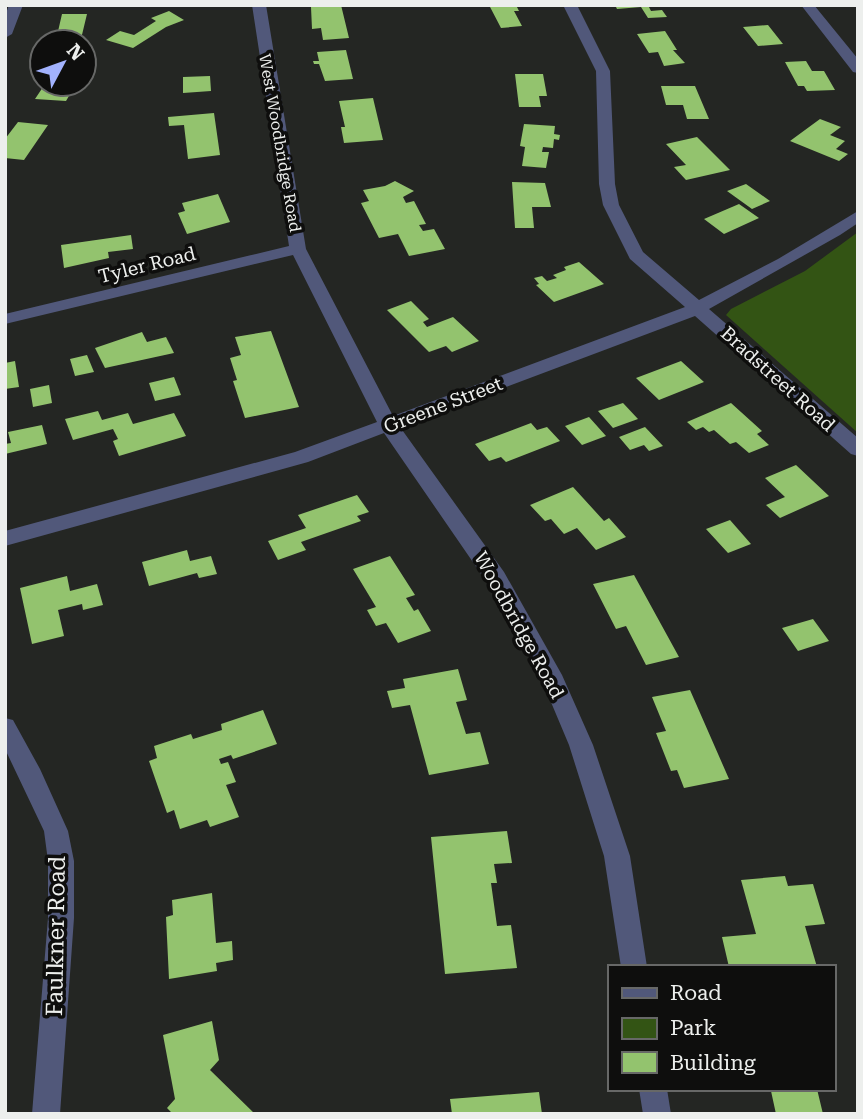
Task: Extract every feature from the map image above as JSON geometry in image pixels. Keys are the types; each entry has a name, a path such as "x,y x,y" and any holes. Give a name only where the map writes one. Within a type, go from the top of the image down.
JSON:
{"street":[{"path":"5,34 16,5"},
{"name":"West Woodbridge Road","path":"259,5 298,249 390,426"},
{"name":"Bradstreet Road","path":"570,5 603,71 604,136 611,205 636,255 858,449"},
{"path":"807,5 858,69"},
{"name":"Greene Street","path":"5,539 289,460 390,426 698,309 823,239 858,216"},
{"name":"Tyler Road","path":"5,319 298,249"},
{"name":"Woodbridge Road","path":"390,426 496,578 551,675 581,745 617,856 634,965"},
{"name":"Faulkner Road","path":"5,727 32,776 56,831 61,861 61,918 46,1114"},
{"path":"653,1091 657,1114"}],"green space":[{"path":"858,232 858,433 726,315 731,309 805,271"}],"building":[{"path":"341,5 349,38 323,40 321,28 312,29 311,7"},
{"path":"489,5 516,5 519,11 514,11 522,26 501,28"},
{"path":"615,5 648,5 651,11 662,10 667,17 648,18 641,7 617,9"},
{"path":"169,11 184,20 166,27 133,48 106,40 120,31 134,35 156,21 151,18"},
{"path":"62,14 87,14 84,28 59,28"},
{"path":"768,25 783,44 758,46 743,27"},
{"path":"665,31 677,50 673,50 685,63 664,66 658,52 649,53 637,34"},
{"path":"346,50 353,79 325,81 319,64 314,64 313,61 319,61 317,52"},
{"path":"806,61 812,71 824,71 835,90 807,91 804,86 798,86 785,62"},
{"path":"515,74 543,74 547,96 539,96 541,107 519,107"},
{"path":"210,76 211,91 183,93 183,77"},
{"path":"661,86 695,86 709,119 687,119 683,105 666,105"},
{"path":"36,98 68,98 66,101"},
{"path":"373,98 383,140 344,143 341,127 345,127 339,101"},
{"path":"214,113 220,155 188,159 184,125 169,126 168,117"},
{"path":"820,119 841,127 830,135 845,141 836,149 848,154 839,161 790,141"},
{"path":"18,122 48,125 24,160 5,158 5,139"},
{"path":"524,124 555,126 554,134 560,135 559,140 554,139 553,148 543,147 542,152 549,152 546,168 522,166 525,147 520,146"},
{"path":"697,137 730,170 686,180 674,167 686,165 666,144"},
{"path":"395,181 414,191 403,197 406,203 414,201 426,224 419,225 423,231 434,229 445,249 409,256 398,234 379,238 361,203 369,201 363,190 385,186"},
{"path":"512,182 545,183 551,207 532,207 534,228 515,228"},
{"path":"746,184 770,201 752,209 727,191"},
{"path":"218,194 230,222 187,234 178,213 185,211 182,203"},
{"path":"739,204 759,218 724,234 704,219"},
{"path":"131,235 133,249 108,252 109,258 64,268 61,245"},
{"path":"579,262 604,284 554,302 536,285 539,284 534,278 542,276 547,281 557,278 553,275 566,270 564,267"},
{"path":"411,301 429,319 423,322 427,327 453,317 479,341 452,352 446,346 429,352 387,310"},
{"path":"271,331 299,407 245,418 233,381 237,380 230,358 241,355 235,337"},
{"path":"142,332 147,342 166,337 174,353 105,368 95,348"},
{"path":"87,355 94,372 75,376 70,359"},
{"path":"15,361 19,387 5,389 5,363"},
{"path":"681,361 704,382 659,400 636,378"},
{"path":"174,377 181,395 155,401 149,383"},
{"path":"49,385 52,403 33,407 30,389"},
{"path":"623,403 638,419 613,428 598,411"},
{"path":"731,403 762,431 757,434 769,445 749,453 736,442 730,444 714,430 709,432 703,427 696,430 687,422"},
{"path":"98,411 102,420 128,413 133,424 174,413 186,436 119,456 113,441 118,439 113,429 73,440 65,419"},
{"path":"589,417 606,436 582,445 565,426"},
{"path":"531,423 537,430 547,427 560,441 506,462 501,457 489,461 475,444"},
{"path":"42,425 47,444 5,454 5,444 11,443 8,432"},
{"path":"645,427 663,446 649,451 644,445 630,450 619,437"},
{"path":"796,465 829,496 780,518 766,505 785,497 765,478"},
{"path":"573,487 604,521 609,518 626,537 596,550 577,528 564,534 551,519 545,521 530,505"},
{"path":"357,495 369,512 357,516 361,521 301,542 306,550 278,560 268,541 306,528 298,515"},
{"path":"730,520 751,544 728,553 706,529"},
{"path":"187,550 190,561 211,556 217,574 199,578 197,573 149,586 142,562"},
{"path":"390,556 415,595 406,598 414,611 418,609 431,631 398,643 386,623 376,626 367,610 376,607 353,569"},
{"path":"634,575 679,657 646,665 626,626 616,629 593,584"},
{"path":"67,576 70,591 97,584 103,605 83,610 82,604 58,610 64,636 32,644 20,588"},
{"path":"813,619 829,641 798,651 782,628"},
{"path":"458,669 467,700 456,702 466,734 480,732 489,764 429,775 410,705 392,708 387,691 405,688 403,679"},
{"path":"690,690 729,779 684,788 677,770 671,771 656,733 666,731 652,697"},
{"path":"263,710 277,744 233,759 231,755 219,759 221,764 228,762 236,782 226,785 239,817 210,827 207,820 180,829 174,810 167,813 149,761 157,758 154,746 191,734 193,739 222,730 221,724"},
{"path":"507,831 512,863 494,864 497,883 491,883 497,926 511,925 517,968 445,974 431,837"},
{"path":"785,876 788,886 813,884 825,924 805,926 816,965 729,965 722,937 756,934 741,880"},
{"path":"212,893 216,943 232,941 233,960 216,963 217,971 169,979 166,917 173,915 172,900"},
{"path":"212,1021 219,1060 210,1070 255,1114 173,1114 167,1108 175,1099 163,1035"},
{"path":"771,1091 817,1091 823,1114 776,1114"},
{"path":"539,1092 542,1114 452,1114 450,1099"}]}
